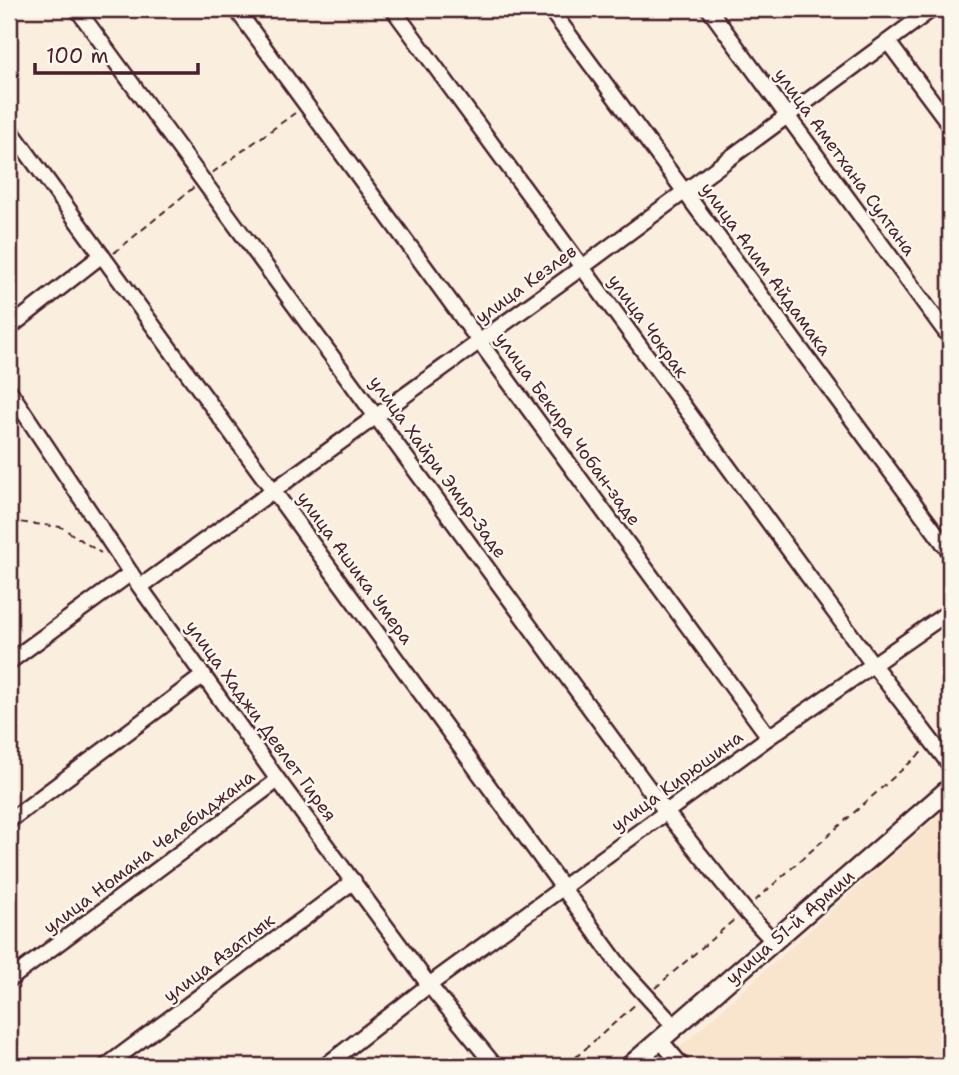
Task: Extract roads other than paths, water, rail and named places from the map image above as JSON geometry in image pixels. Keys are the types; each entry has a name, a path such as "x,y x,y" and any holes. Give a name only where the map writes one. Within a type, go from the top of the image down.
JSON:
{"main road":[{"name":"улица 51-й Армии","path":"630,1066 950,789"}],"street":[{"name":"улица Хайри Эмир-Заде","path":"77,9 666,813 774,942"},
{"name":"улица Бекира Чобан-заде","path":"236,9 769,737"},
{"name":"улица Чокрак","path":"393,9 874,666 950,765"},
{"name":"улица Алим Айдамака","path":"550,9 950,552"},
{"name":"улица Аметхана Султана","path":"709,9 950,338"},
{"name":"улица Кезлев","path":"140,587 788,117 932,9"},
{"path":"888,42 950,125"},
{"name":"улица Ашика Умера","path":"9,128 622,969 675,1027"},
{"path":"9,328 104,258"},
{"name":"улица Хаджи Девлет Гирея","path":"9,390 140,587 278,780 429,985 495,1066"},
{"path":"9,662 131,573"},
{"name":"улица Кирюшина","path":"325,1066 429,985 769,737 950,611"},
{"path":"9,821 204,675"},
{"name":"улица Номана Челебиджана","path":"9,980 278,780"},
{"name":"улица Азатлык","path":"106,1066 354,881"},
{"path":"660,1041 682,1066"}]}
